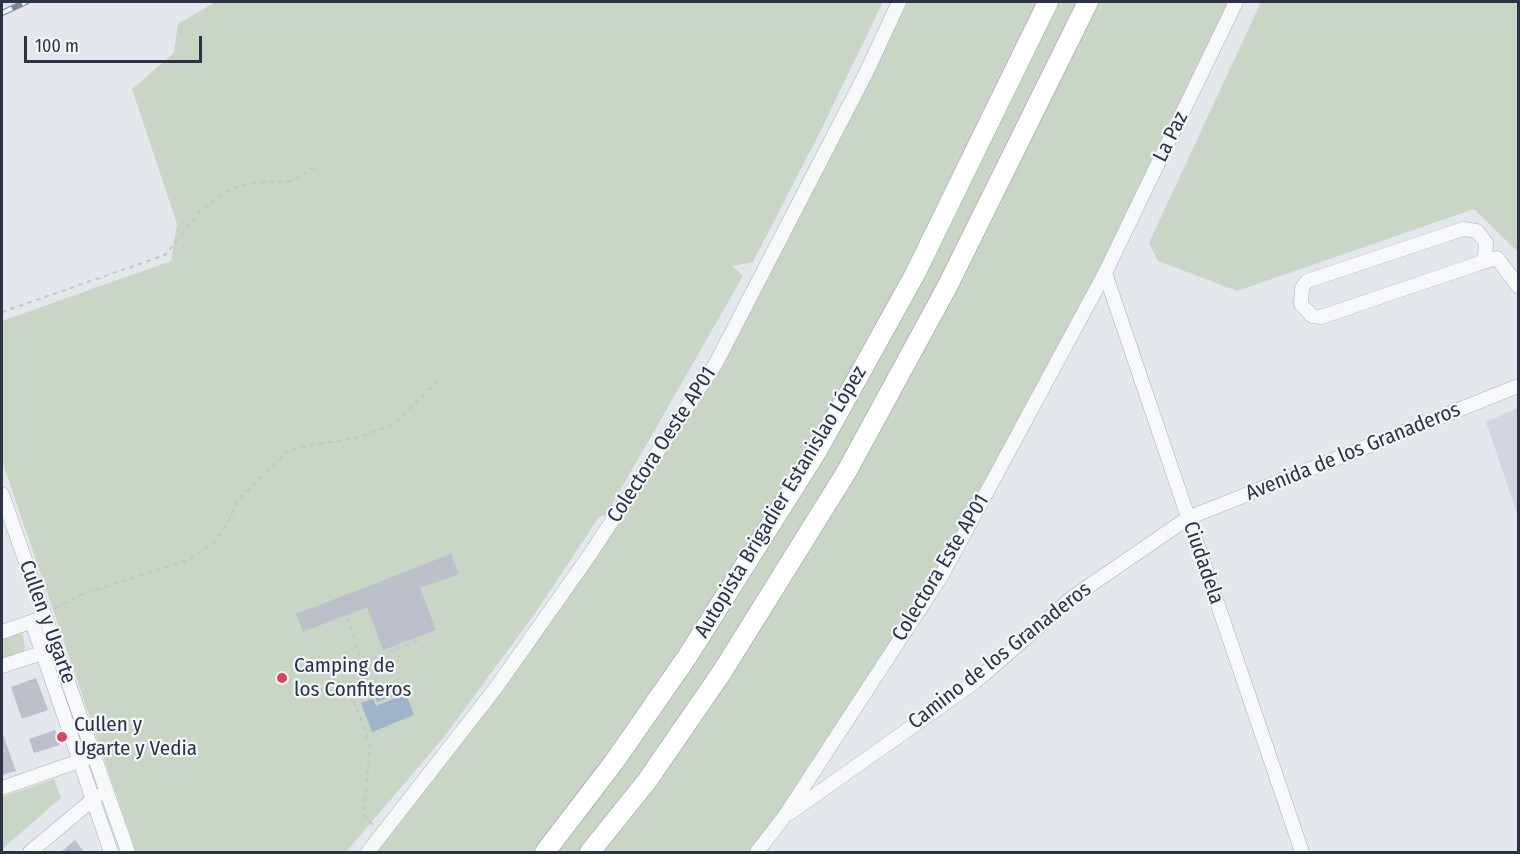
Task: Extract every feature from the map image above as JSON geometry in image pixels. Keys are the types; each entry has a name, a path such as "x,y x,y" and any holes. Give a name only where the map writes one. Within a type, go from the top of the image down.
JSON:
{"highway":[{"name":"Autopista Brigadier Estanislao López","path":"545,852 614,762 687,657 817,452 915,274 1048,2"},
{"name":"Autopista Brigadier Estanislao López","path":"590,852 646,780 722,672 847,471 947,287 1088,2"}],"street":[{"name":"Colectora Oeste AP01","path":"368,852 495,689 591,553 716,363 861,83 900,2"},
{"name":"La Paz","path":"1105,273 1236,2"},
{"path":"1480,263 1485,257 1486,243 1477,231 1463,229 1307,282 1302,288 1301,304 1305,311 1321,317 1497,258 1518,286"},
{"name":"Ciudadela","path":"1105,273 1302,852"},
{"name":"Colectora Este AP01","path":"757,852 784,817 942,575 1105,273"},
{"name":"Avenida de los Granaderos","path":"1188,518 1518,386"},
{"name":"Cullen y Ugarte","path":"2,494 38,620 42,653 111,852"},
{"name":"Camino de los Granaderos","path":"784,817 975,681 1072,597 1188,518"},
{"path":"2,632 38,620"},
{"name":"Cullen y Ugarte","path":"38,620 57,648 128,852"},
{"path":"2,666 57,648"},
{"path":"2,788 94,756"},
{"path":"30,852 105,788"}],"path":[{"path":"2,312 48,298 165,255 202,208 231,189 251,183 292,181 317,166"},
{"path":"38,620 56,606 81,595 188,560 212,544 227,525 238,500 288,451 314,444 354,439 393,425 437,382"},
{"path":"347,618 365,669 351,693 370,744 364,816 382,834"},
{"path":"363,662 422,639"}],"shaded area":[{"path":"1518,408 1518,516 1486,422"}],"green space":[{"path":"215,2 883,2 753,262 732,266 743,276 606,515 599,517 536,612 444,737 346,852 136,852 2,461 2,321 171,261 177,224 132,89 174,53 178,24"},
{"path":"899,2 1236,2 1105,273 942,575 757,852 368,852 495,689 716,363"},
{"path":"1261,2 1518,2 1518,252 1474,209 1237,291 1158,261 1149,243"},
{"path":"17,632 23,635 25,648 22,653 2,661 2,636"},
{"path":"54,779 61,798 2,849 2,797"}],"water":[{"path":"404,683 407,691 377,702 375,695"},
{"path":"406,694 414,715 372,732 361,703 373,699 376,706"}],"building":[{"path":"451,554 459,574 420,588 436,630 383,650 367,607 303,632 296,614"},
{"path":"36,678 48,710 22,719 11,687"},
{"path":"55,730 60,745 34,753 29,739"},
{"path":"2,732 16,771 2,775"},
{"path":"75,840 84,852 61,852"}],"railway":[{"path":"2,13 26,2"}],"place":[{"name":"Camping de los Confiteros","path":"282,678"},
{"name":"Cullen y Ugarte y Vedia","path":"62,737"}]}
